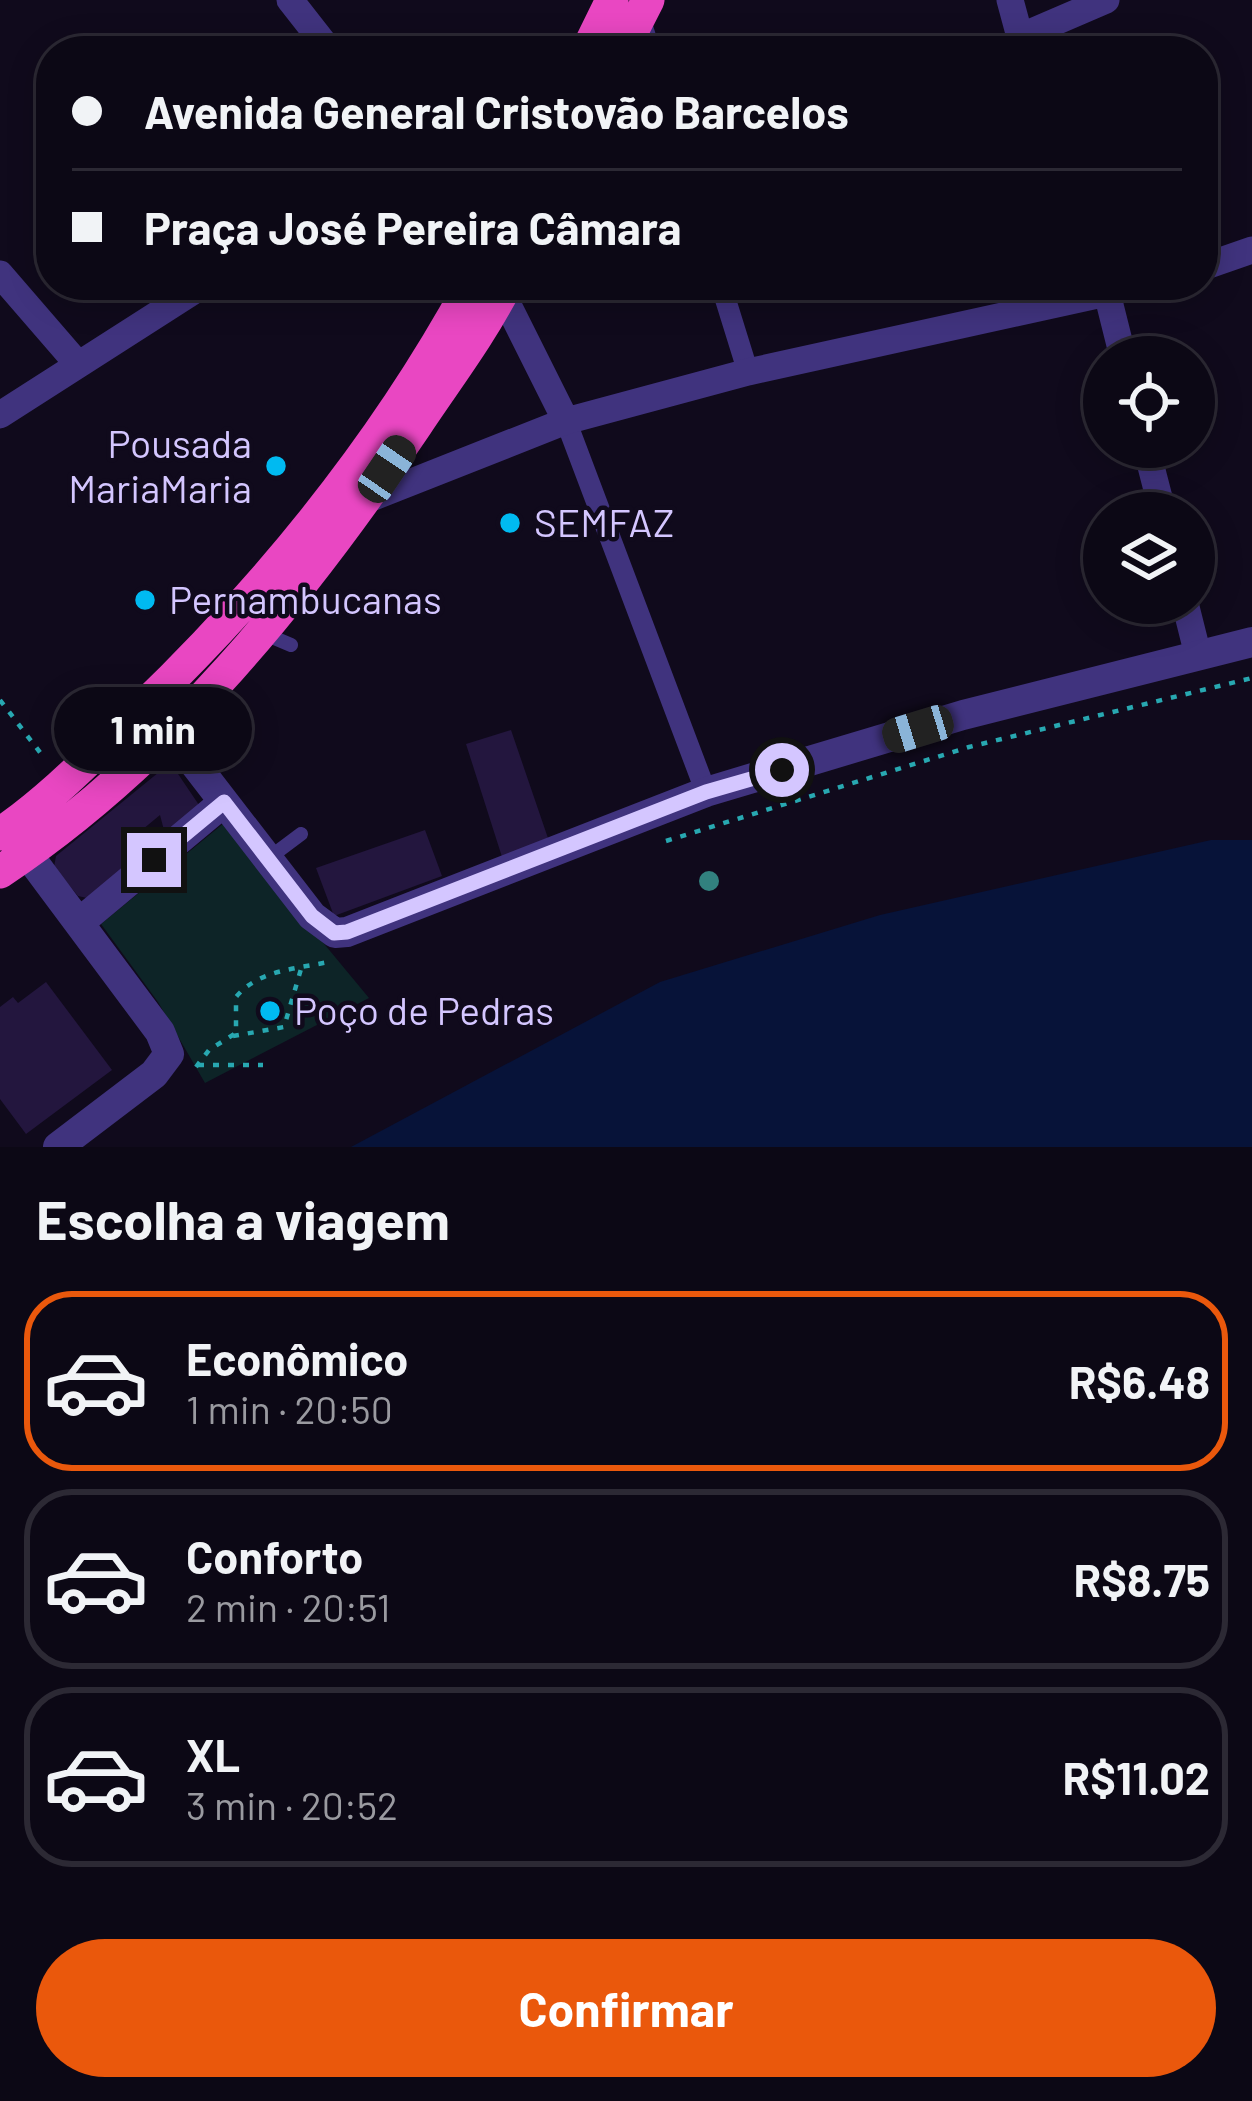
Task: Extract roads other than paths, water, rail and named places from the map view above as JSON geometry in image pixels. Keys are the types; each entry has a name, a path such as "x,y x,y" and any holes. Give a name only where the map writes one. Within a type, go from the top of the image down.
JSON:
{"highway":[{"path":"599,36 624,3"},
{"path":"623,36 624,3"},
{"path":"0,872 12,838 190,662 332,501 484,300"},
{"path":"12,838 170,732 275,639 366,500 486,300"}],"street":[{"path":"290,0 318,36"},
{"path":"1010,0 1020,36"},
{"path":"1037,36 1106,0"},
{"path":"624,3 642,36"},
{"path":"1218,262 1252,250"},
{"path":"0,274 76,362"},
{"path":"0,415 178,300"},
{"path":"500,300 566,421 706,792"},
{"path":"726,300 748,372"},
{"path":"366,500 566,421 748,372 1059,300"},
{"path":"1109,300 1118,336"},
{"path":"1190,624 1198,655"},
{"path":"170,732 324,928 347,932 706,792 963,716 1252,642"},
{"path":"80,922 224,802"},
{"path":"12,838 166,1040 169,1054 154,1074 58,1147"}],"lane":[{"path":"269,858 301,834"}],"water":[{"path":"1211,840 1252,840 1252,1147 351,1147 660,982 880,915"}],"place":[{"name":"Pousada MariaMaria","path":"276,466"},
{"name":"SEMFAZ","path":"510,523"},
{"name":"Pernambucanas","path":"145,600"},
{"name":"Poço de Pedras","path":"270,1011"}]}
